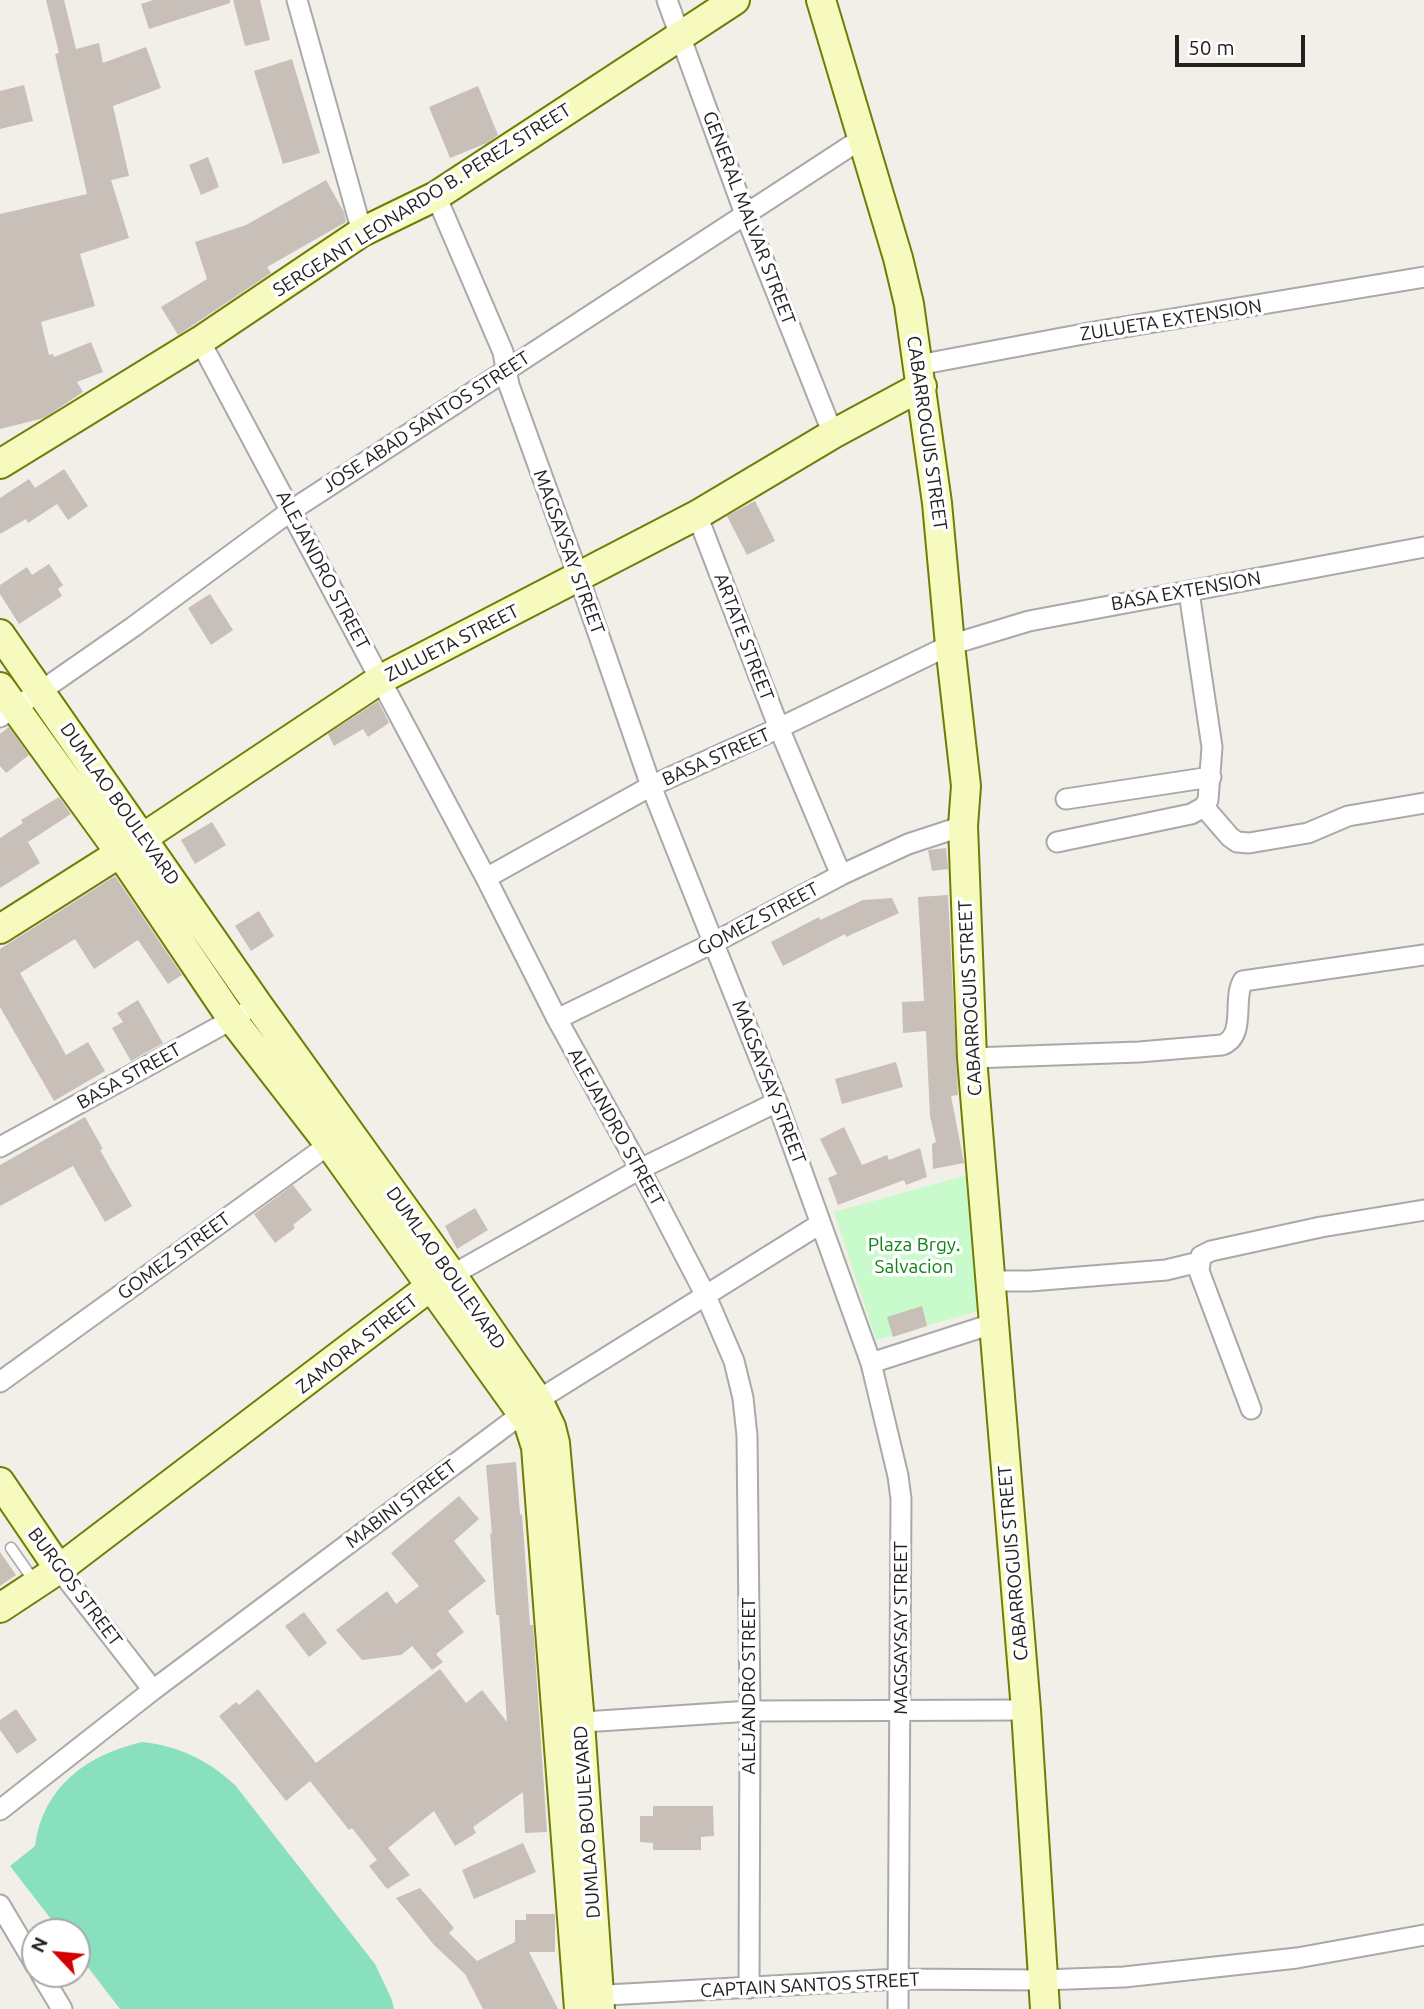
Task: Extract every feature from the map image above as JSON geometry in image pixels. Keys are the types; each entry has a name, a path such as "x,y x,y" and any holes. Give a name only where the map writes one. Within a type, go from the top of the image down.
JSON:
{"street":[{"path":"297,0 362,233"},
{"name":"GENERAL MALVAR STREET","path":"667,0 745,214 833,434"},
{"name":"SERGEANT LEONARDO B. PEREZ STREET","path":"0,464 200,341 362,233 436,196 735,0"},
{"name":"CABARROGUIS STREET","path":"821,0 898,258 909,304 939,516 966,786 963,826 972,1058 1026,1710 1045,2009"},
{"name":"JOSE ABAD SANTOS STREET","path":"5,704 41,691 292,510 861,139"},
{"name":"MAGSAYSAY STREET","path":"436,196 503,352 509,385 651,786 777,1102 871,1363 896,1466 901,1499 898,2009"},
{"name":"ZULUETA EXTENSION","path":"920,375 1094,332 1424,277"},
{"name":"ALEJANDRO STREET","path":"200,341 486,878 556,1019 640,1169 706,1296 734,1361 743,1398 748,1480 749,1988"},
{"name":"ZULUETA STREET","path":"0,929 120,853 381,679 697,515 833,434 920,375"},
{"name":"ARTATE STREET","path":"697,515 779,728 841,875"},
{"name":"BASA EXTENSION","path":"950,645 1029,621 1424,547"},
{"path":"1057,842 1191,814 1203,807 1208,800 1212,747 1189,592"},
{"name":"DUMLAO BOULEVARD","path":"0,634 258,1005 338,1137 531,1406 569,1723 589,2002"},
{"name":"BASA STREET","path":"486,878 651,786 779,728 950,645"},
{"name":"DUMLAO BOULEVARD","path":"5,704 120,853 232,1019 338,1137"},
{"path":"1066,799 1211,777"},
{"path":"1203,807 1230,837 1237,842 1249,843 1308,833 1348,816 1424,803"},
{"name":"GOMEZ STREET","path":"556,1019 715,942 841,875 908,844 963,826"},
{"path":"972,1058 1139,1052 1222,1045 1234,1034 1239,990 1243,981 1424,956"},
{"name":"BASA STREET","path":"0,1147 258,1005"},
{"name":"ZAMORA STREET","path":"0,1608 59,1569 442,1280 640,1169 777,1102"},
{"name":"GOMEZ STREET","path":"0,1382 338,1137"},
{"path":"1251,1409 1199,1271 1201,1256 1211,1251 1321,1227 1424,1210"},
{"name":"MABINI STREET","path":"0,1810 153,1690 531,1406 820,1224"},
{"path":"989,1281 1030,1281 1166,1270 1199,1262"},
{"path":"871,1363 992,1324"},
{"name":"BURGOS STREET","path":"0,1482 59,1569 153,1690"},
{"path":"569,1723 750,1711 1026,1710"},
{"path":"0,1905 21,1940"},
{"name":"CAPTAIN SANTOS STREET","path":"589,2002 749,1988 899,1979 1042,1980 1124,1977 1297,1958 1424,1936"},
{"path":"49,1988 62,2009"}],"lane":[{"path":"10,1548 36,1584"}],"green space":[{"name":"Plaza Brgy. Salvacion","path":"971,1174 982,1310 876,1340 834,1212"},
{"path":"142,1742 181,1751 203,1761 235,1785 375,1964 394,2009 120,2009 91,1971 91,1918 50,1918 10,1866 35,1846 47,1806 71,1776 103,1755"}],"building":[{"path":"46,0 64,0 76,49 99,43 103,63 146,47 161,88 113,106 129,176 111,180 129,238 80,254 95,306 41,322 49,355 53,354 54,357 91,342 103,372 77,382 83,392 44,418 0,429 0,214 87,194 55,54 59,53"},
{"path":"153,0 230,0 230,3 149,29 141,4"},
{"path":"233,0 260,0 270,40 245,46"},
{"path":"292,59 320,153 283,164 254,71"},
{"path":"24,85 33,121 0,129 0,91"},
{"path":"478,86 498,135 487,143 450,158 429,107"},
{"path":"208,157 219,187 201,195 189,165"},
{"path":"326,180 344,212 346,222 267,267 271,273 178,335 161,307 207,279 195,242 246,225"},
{"path":"64,469 88,506 68,520 57,504 28,523 26,519 0,534 0,498 29,479 35,488"},
{"path":"755,501 775,541 747,555 727,516"},
{"path":"49,564 63,585 58,589 62,596 19,624 0,594 0,585 27,567 32,575"},
{"path":"210,594 233,630 211,645 188,608"},
{"path":"378,701 389,723 368,737 363,729 334,746 328,734"},
{"path":"9,727 29,755 6,773 0,766 0,734"},
{"path":"59,797 71,814 28,842 40,863 0,888 0,838 23,823 21,820"},
{"path":"212,822 226,845 195,864 181,840"},
{"path":"946,848 948,869 932,871 928,850"},
{"path":"115,876 182,975 168,984 138,940 94,969 75,939 20,973 66,1055 88,1042 105,1071 54,1101 0,1007 0,949"},
{"path":"948,895 958,1095 951,1096 964,1163 933,1169 932,1144 936,1142 930,1116 926,1031 903,1033 902,1002 924,1001 918,897"},
{"path":"892,898 899,913 846,937 845,934 783,966 771,942 819,917 820,920 863,900"},
{"path":"259,911 274,936 251,951 235,926"},
{"path":"138,1000 163,1043 131,1061 112,1028 123,1022 117,1013"},
{"path":"896,1062 903,1087 842,1104 835,1079"},
{"path":"85,1117 103,1149 100,1150 132,1206 105,1222 73,1166 0,1206 0,1165"},
{"path":"844,1127 862,1165 887,1155 889,1160 920,1148 927,1177 906,1185 904,1180 838,1205 828,1178 837,1174 820,1139"},
{"path":"293,1185 312,1210 293,1225 295,1228 275,1243 254,1214"},
{"path":"475,1208 488,1230 457,1249 445,1226"},
{"path":"922,1306 927,1326 893,1337 887,1317"},
{"path":"516,1462 530,1625 533,1625 547,1832 525,1833 523,1792 473,1827 476,1833 455,1846 434,1811 388,1848 410,1875 387,1889 369,1866 377,1860 310,1781 286,1801 219,1716 236,1702 239,1705 258,1689 316,1763 440,1669 466,1703 482,1690 507,1722 499,1615 496,1615 486,1465"},
{"path":"459,1496 479,1519 454,1541 486,1581 448,1611 464,1632 436,1654 443,1662 432,1670 412,1646 401,1655 362,1660 336,1630 387,1591 396,1604 419,1586 391,1553"},
{"path":"0,1552 16,1575 0,1586"},
{"path":"304,1612 327,1643 309,1657 285,1626"},
{"path":"16,1709 37,1740 17,1754 0,1730 0,1720"},
{"path":"653,1806 713,1806 714,1836 701,1837 701,1850 653,1850 653,1843 640,1842 640,1816 653,1816"},
{"path":"523,1843 536,1872 474,1899 462,1870"},
{"path":"420,1888 454,1928 449,1933 477,1961 515,1942 515,1920 526,1920 526,1914 555,1914 555,1952 529,1952 558,2009 483,2009 465,1974 434,1945 396,1898"}]}
